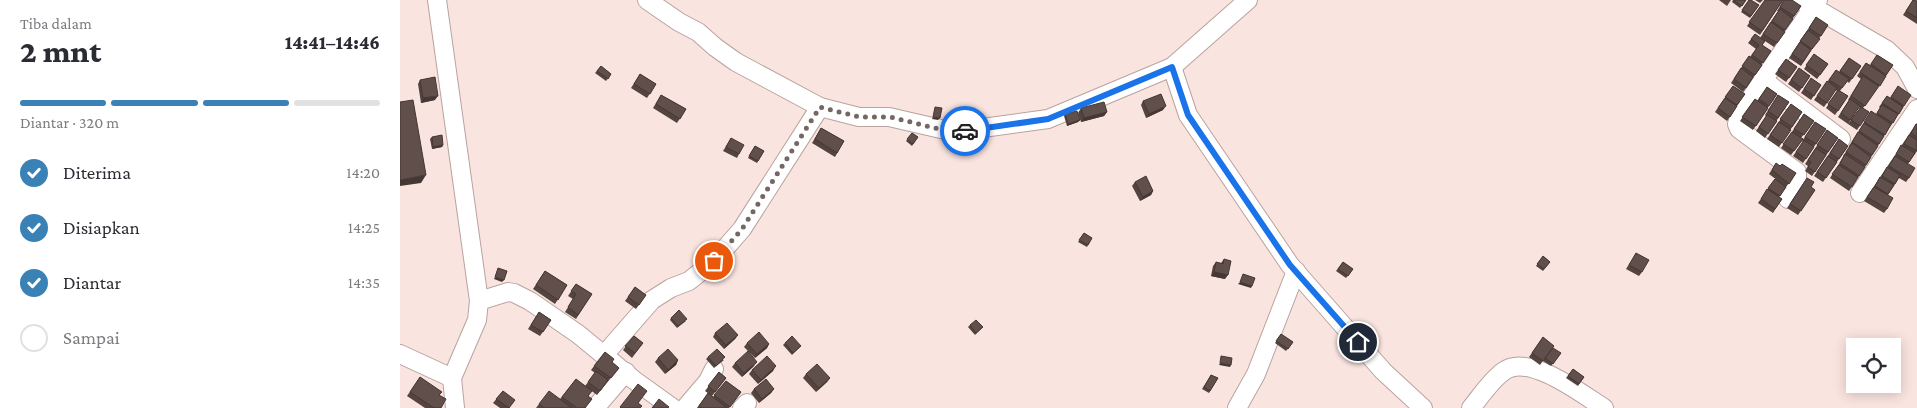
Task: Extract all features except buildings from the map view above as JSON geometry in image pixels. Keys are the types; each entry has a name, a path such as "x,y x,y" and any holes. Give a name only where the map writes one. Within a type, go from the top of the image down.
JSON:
{"street":[{"path":"437,0 479,301 476,320 452,378 455,408"},
{"path":"647,0 679,22 698,32 736,62 820,107 859,117 890,117 943,130 965,132 1048,119 1172,67 1248,0"},
{"path":"1788,199 1797,182 1797,172 1739,129 1737,124 1740,114 1811,3 1887,50 1905,67 1917,89"},
{"path":"1172,67 1188,115 1296,271 1383,371 1423,408"},
{"path":"1763,80 1841,139"},
{"path":"604,355 652,300 671,288 689,281 717,256 742,229 820,107"},
{"path":"1860,193 1917,109"},
{"path":"1237,408 1256,374 1296,271"},
{"path":"479,301 501,293 514,293 578,334 673,408"},
{"path":"400,354 452,378"},
{"path":"1471,408 1505,369 1525,366 1555,377 1604,408"},
{"path":"685,408 708,381 714,369"},
{"path":"595,408 626,372"}],"way so far":[{"path":"714,261 742,229 820,107 859,117 877,115 943,130 965,131"}],"route":[{"path":"965,131 1048,119 1172,67 1188,115 1290,265 1358,342"}]}
